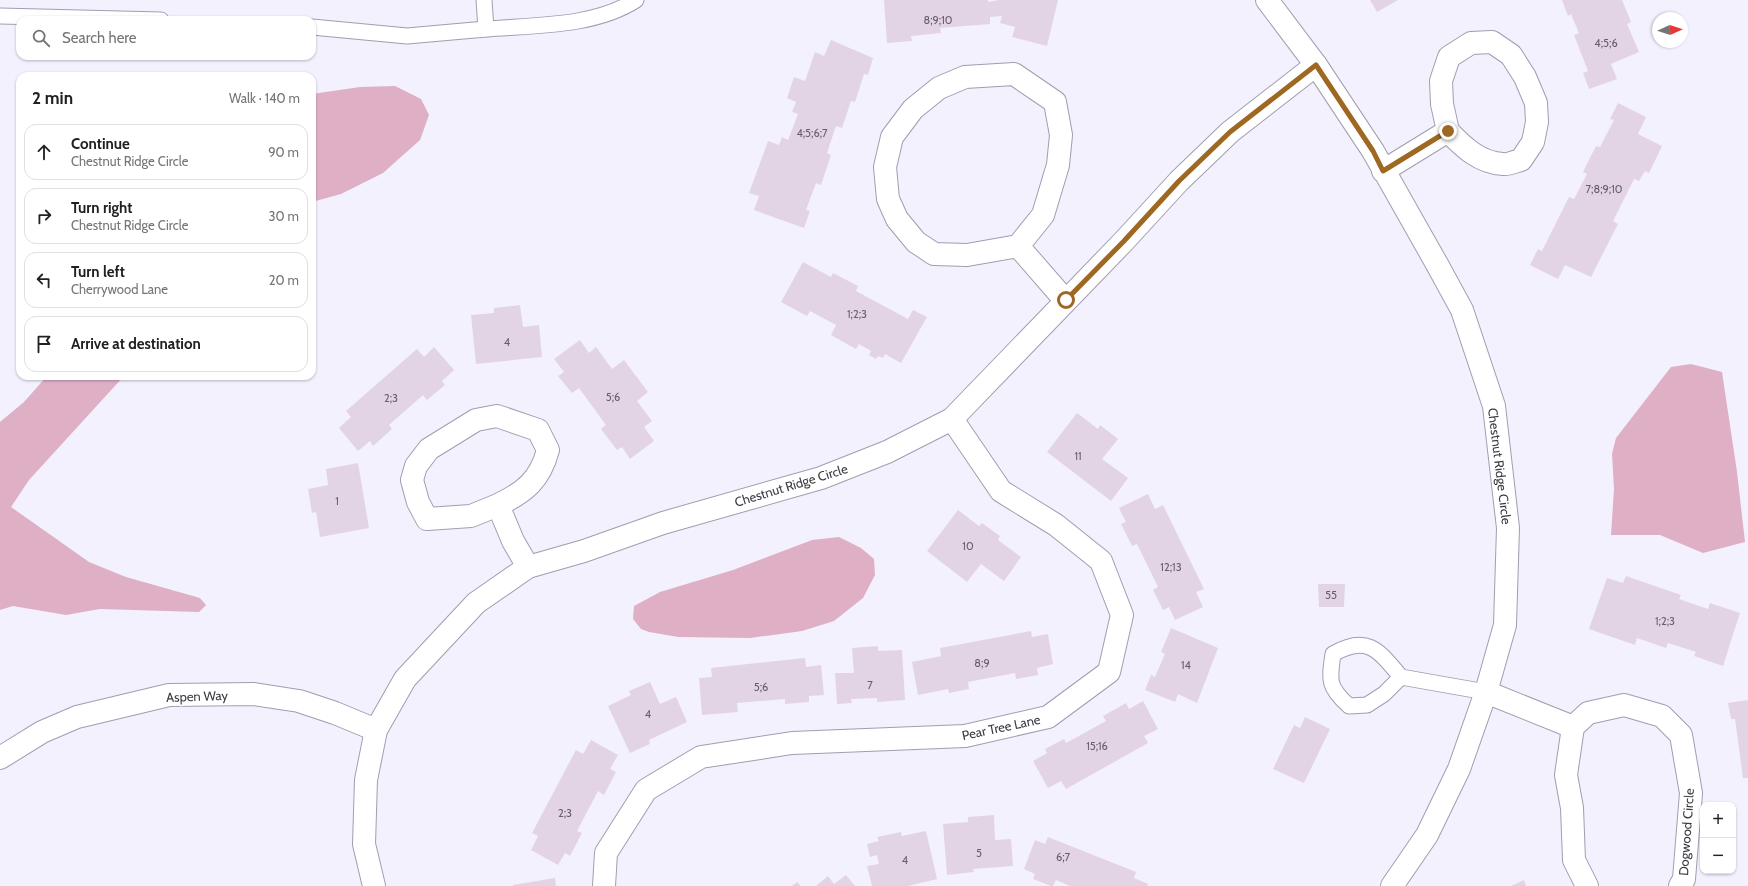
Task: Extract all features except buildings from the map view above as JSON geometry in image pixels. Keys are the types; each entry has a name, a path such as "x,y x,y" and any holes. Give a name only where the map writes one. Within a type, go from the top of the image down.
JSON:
{"street":[{"name":"Chestnut Ridge Circle","path":"1267,0 1316,65 1373,151 1462,310 1494,406 1508,528 1505,625 1486,692 1459,770 1427,835 1392,886"},
{"path":"1492,42 1511,55 1525,77 1536,103 1537,122 1533,142 1521,160 1503,164 1480,159 1463,147 1448,131 1442,104 1442,82 1449,57 1471,43 1492,42"},
{"name":"Chestnut Ridge Circle","path":"374,886 364,844 366,780 376,730 405,679 476,603 528,567 584,551 663,523 821,478 887,452 952,419 1124,241 1179,181 1230,132 1316,65"},
{"path":"1014,74 1055,102 1061,134 1058,164 1043,215 1018,246 967,256 934,254 916,242 897,219 888,199 885,167 892,137 913,109 928,96 939,88 965,77 1014,74"},
{"path":"1383,171 1448,131"},
{"path":"1018,246 1066,300"},
{"path":"497,416 538,430 548,450 545,463 538,476 519,495 498,505 471,516 427,519 418,502 412,480 416,466 429,449 476,420 497,416"},
{"name":"Pear Tree Lane","path":"604,886 606,853 646,790 701,757 792,743 965,736 1048,718 1109,672 1122,614 1101,561 1056,525 1001,491 952,419"},
{"path":"498,505 513,541 528,567"},
{"path":"1486,692 1573,727 1566,775 1572,808 1574,860 1586,886"},
{"name":"Aspen Way","path":"0,758 42,732 77,717 169,695 254,694 299,701 335,713 376,730"},
{"name":"Dogwood Circle","path":"1573,727 1588,713 1624,704 1662,716 1681,735 1691,793 1684,879 1680,886"}],"lane":[{"path":"484,0 486,29"},
{"path":"316,27 407,36 584,20 623,8 636,0"},
{"path":"0,16 16,16"},
{"path":"1401,677 1384,694 1367,705 1349,706 1335,694 1330,674 1333,654 1346,646 1368,645 1382,655 1401,677 1486,692"}],"shaded area":[{"path":"395,86 421,99 429,115 420,140 383,173 341,194 316,201 316,93 360,87"},
{"path":"1691,364 1722,372 1737,472 1745,542 1703,553 1660,535 1611,535 1614,489 1612,454 1616,438 1671,367"},
{"path":"43,380 120,380 29,480 11,507 89,562 126,577 200,598 206,605 199,612 100,609 66,615 13,606 0,610 0,422 24,402"},
{"path":"839,537 861,548 874,559 875,575 863,598 834,621 802,631 750,638 678,637 649,632 641,629 633,619 634,606 660,592 733,570 812,540"}],"route":[{"path":"1066,300 1124,241 1179,181 1230,132 1316,65 1373,151 1383,171 1448,131"}]}
